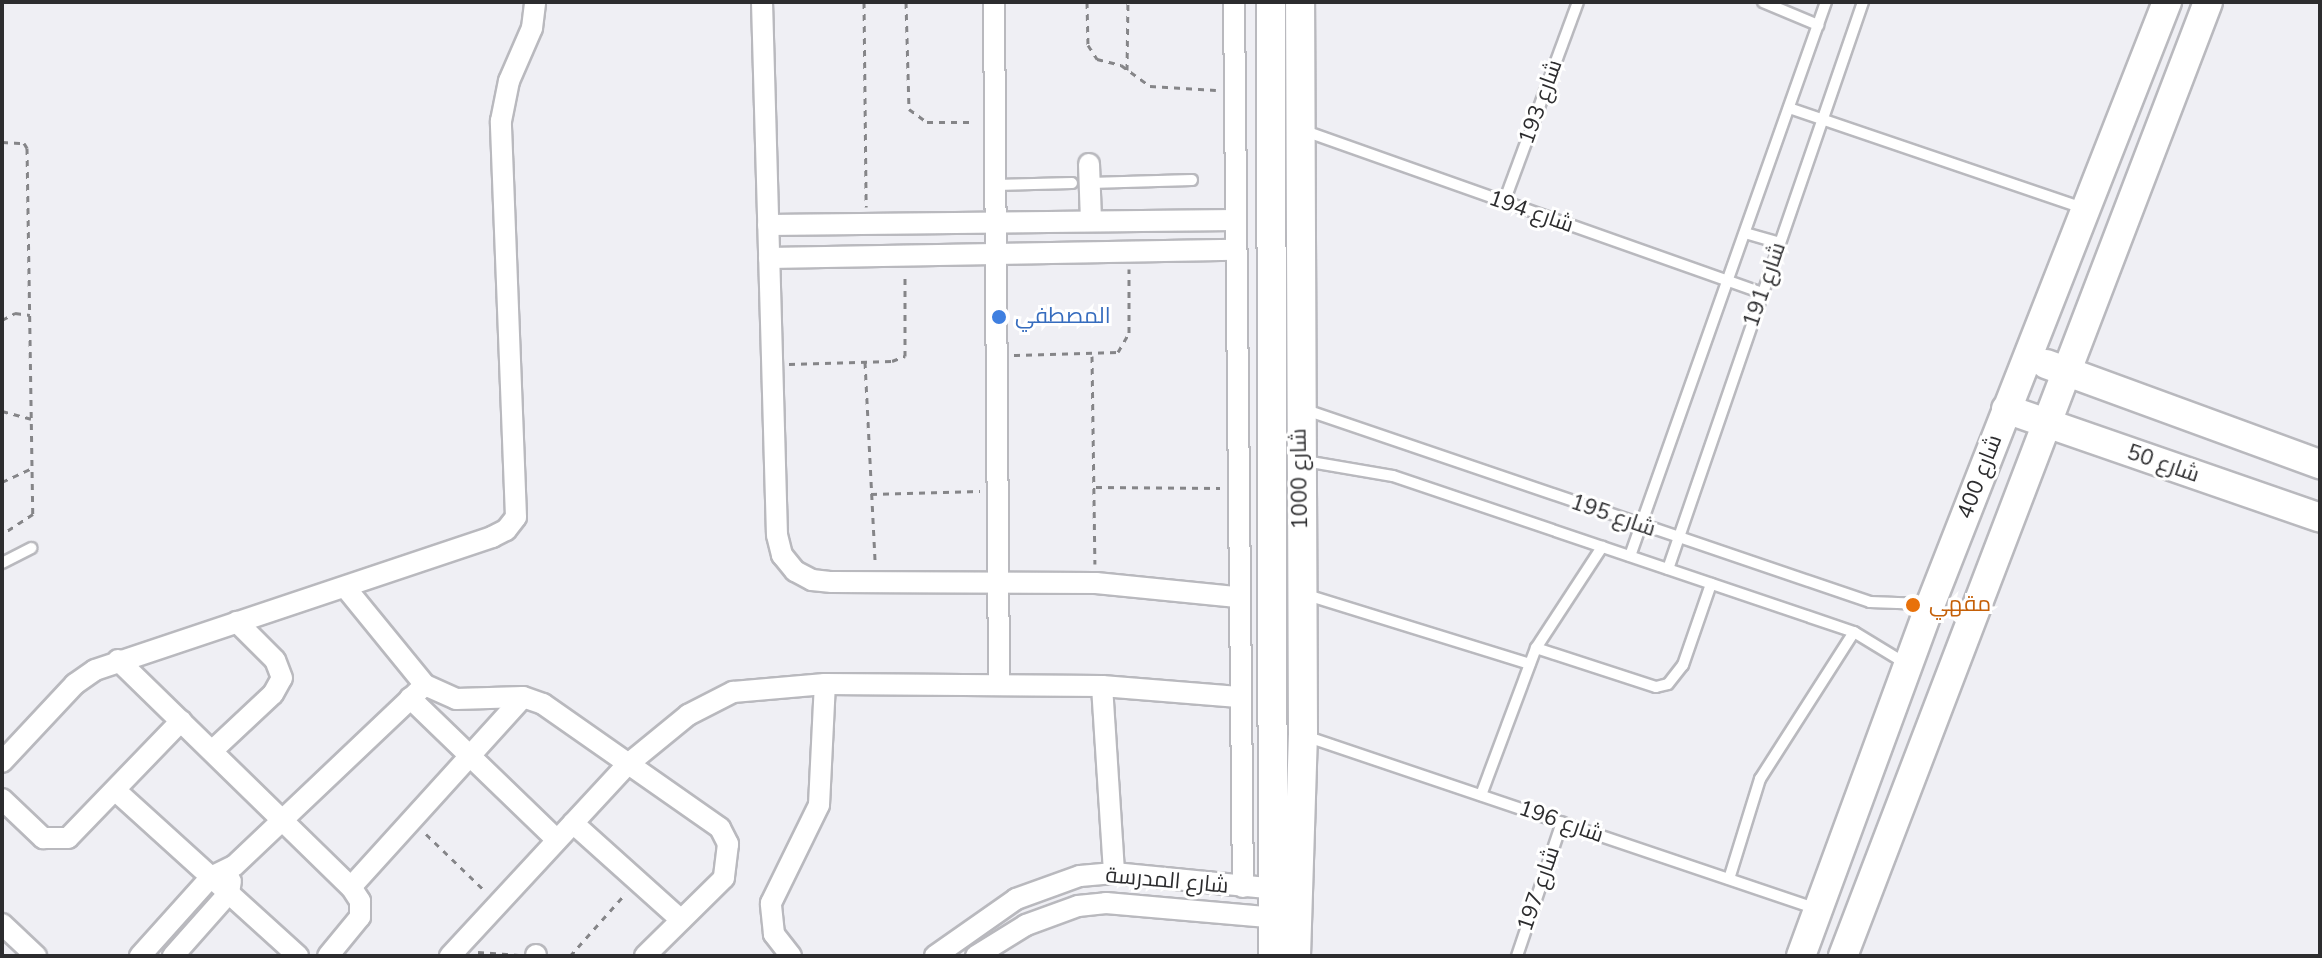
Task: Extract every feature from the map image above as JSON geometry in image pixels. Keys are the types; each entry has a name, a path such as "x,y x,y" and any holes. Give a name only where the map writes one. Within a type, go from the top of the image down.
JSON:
{"street":[{"path":"2,762 75,684 118,660 492,537 506,530 516,517 501,121 509,81 532,28 535,2"},
{"path":"762,2 772,364 782,555 812,580 1096,583 1237,597"},
{"path":"994,2 999,685"},
{"path":"1234,2 1237,597 1243,887"},
{"name":"شارع 1000","path":"1271,2 1277,889 1273,956"},
{"name":"شارع 1000","path":"1296,956 1303,735 1299,460 1300,2"},
{"name":"شارع 400","path":"1801,956 1910,667 1931,603 2083,208 2156,36 2167,2"},
{"name":"شارع 400","path":"1843,956 2063,371 2208,2"},
{"path":"2156,36 2190,51"},
{"path":"1083,177 1091,221"},
{"path":"768,225 996,220 1235,220"},
{"path":"1129,221 1129,249"},
{"path":"769,258 1129,249 1235,250"},
{"path":"2026,357 2320,464"},
{"name":"شارع 50","path":"2006,409 2320,518"},
{"path":"345,587 417,692 470,756 557,840"},
{"path":"212,751 273,694 282,678 275,660 237,622"},
{"path":"118,660 351,887 360,901 360,917 328,956"},
{"path":"452,954 627,765 709,701 762,686 825,684 1102,686 1239,697"},
{"path":"791,956 774,934 771,903 819,805 825,684"},
{"path":"1102,686 1114,873"},
{"path":"417,692 456,699 523,697 543,704 720,828 728,844 724,878 645,956"},
{"path":"140,956 211,877 234,866 281,817 417,692"},
{"path":"351,887 523,697"},
{"path":"2,799 43,838 56,841 68,838 181,721"},
{"path":"115,790 298,956"},
{"path":"573,823 681,920"},
{"path":"173,956 229,893 234,866"},
{"name":"شارع المدرسة","path":"935,956 1047,884 1114,873 1277,889"},
{"name":"شارع المدرسة","path":"976,956 1026,925 1078,906 1106,903 1276,918"},
{"path":"2,924 36,956"}],"lane":[{"name":"شارع 193","path":"1504,202 1578,2"},
{"path":"1763,2 1818,25"},
{"name":"شارع 191","path":"1630,556 1826,2"},
{"name":"شارع 191","path":"1668,569 1863,2"},
{"path":"1789,108 2083,208"},
{"name":"شارع 194","path":"1301,129 1762,293"},
{"path":"996,185 1083,177 1192,180"},
{"path":"1745,233 1779,243"},
{"name":"شارع 195","path":"1299,408 1870,602 1902,607 1931,603"},
{"name":"شارع 195","path":"1299,460 1393,476 1630,556 1854,632 1910,667"},
{"path":"1481,795 1536,648 1602,547"},
{"path":"2,563 31,548"},
{"path":"1536,648 1656,687 1668,684 1683,665 1711,584"},
{"path":"1302,594 1530,664"},
{"path":"1729,879 1760,779 1854,632"},
{"name":"شارع 196","path":"1303,735 1819,910"},
{"name":"شارع 197","path":"1517,956 1562,822"}],"path":[{"path":"864,2 867,223"},
{"path":"906,2 907,102 914,115 927,122 995,121"},
{"path":"1087,2 1091,53 1127,70 1150,86 1235,91"},
{"path":"1127,70 1128,2"},
{"path":"2,142 27,146 33,517 2,534"},
{"path":"998,355 1092,356 1118,352 1126,344 1129,249"},
{"path":"772,364 899,360 908,350 904,254"},
{"path":"2,320 15,313 30,315"},
{"path":"1092,356 1096,583"},
{"path":"865,362 876,582"},
{"path":"2,411 31,419"},
{"path":"2,482 32,468"},
{"path":"1094,487 1236,488"},
{"path":"871,494 999,490"},
{"path":"411,820 498,904"},
{"path":"570,956 636,880"},
{"path":"452,954 536,956"}],"place":[{"name":"المصطفي","path":"999,317"},
{"name":"مقهي","path":"1913,605"}]}
